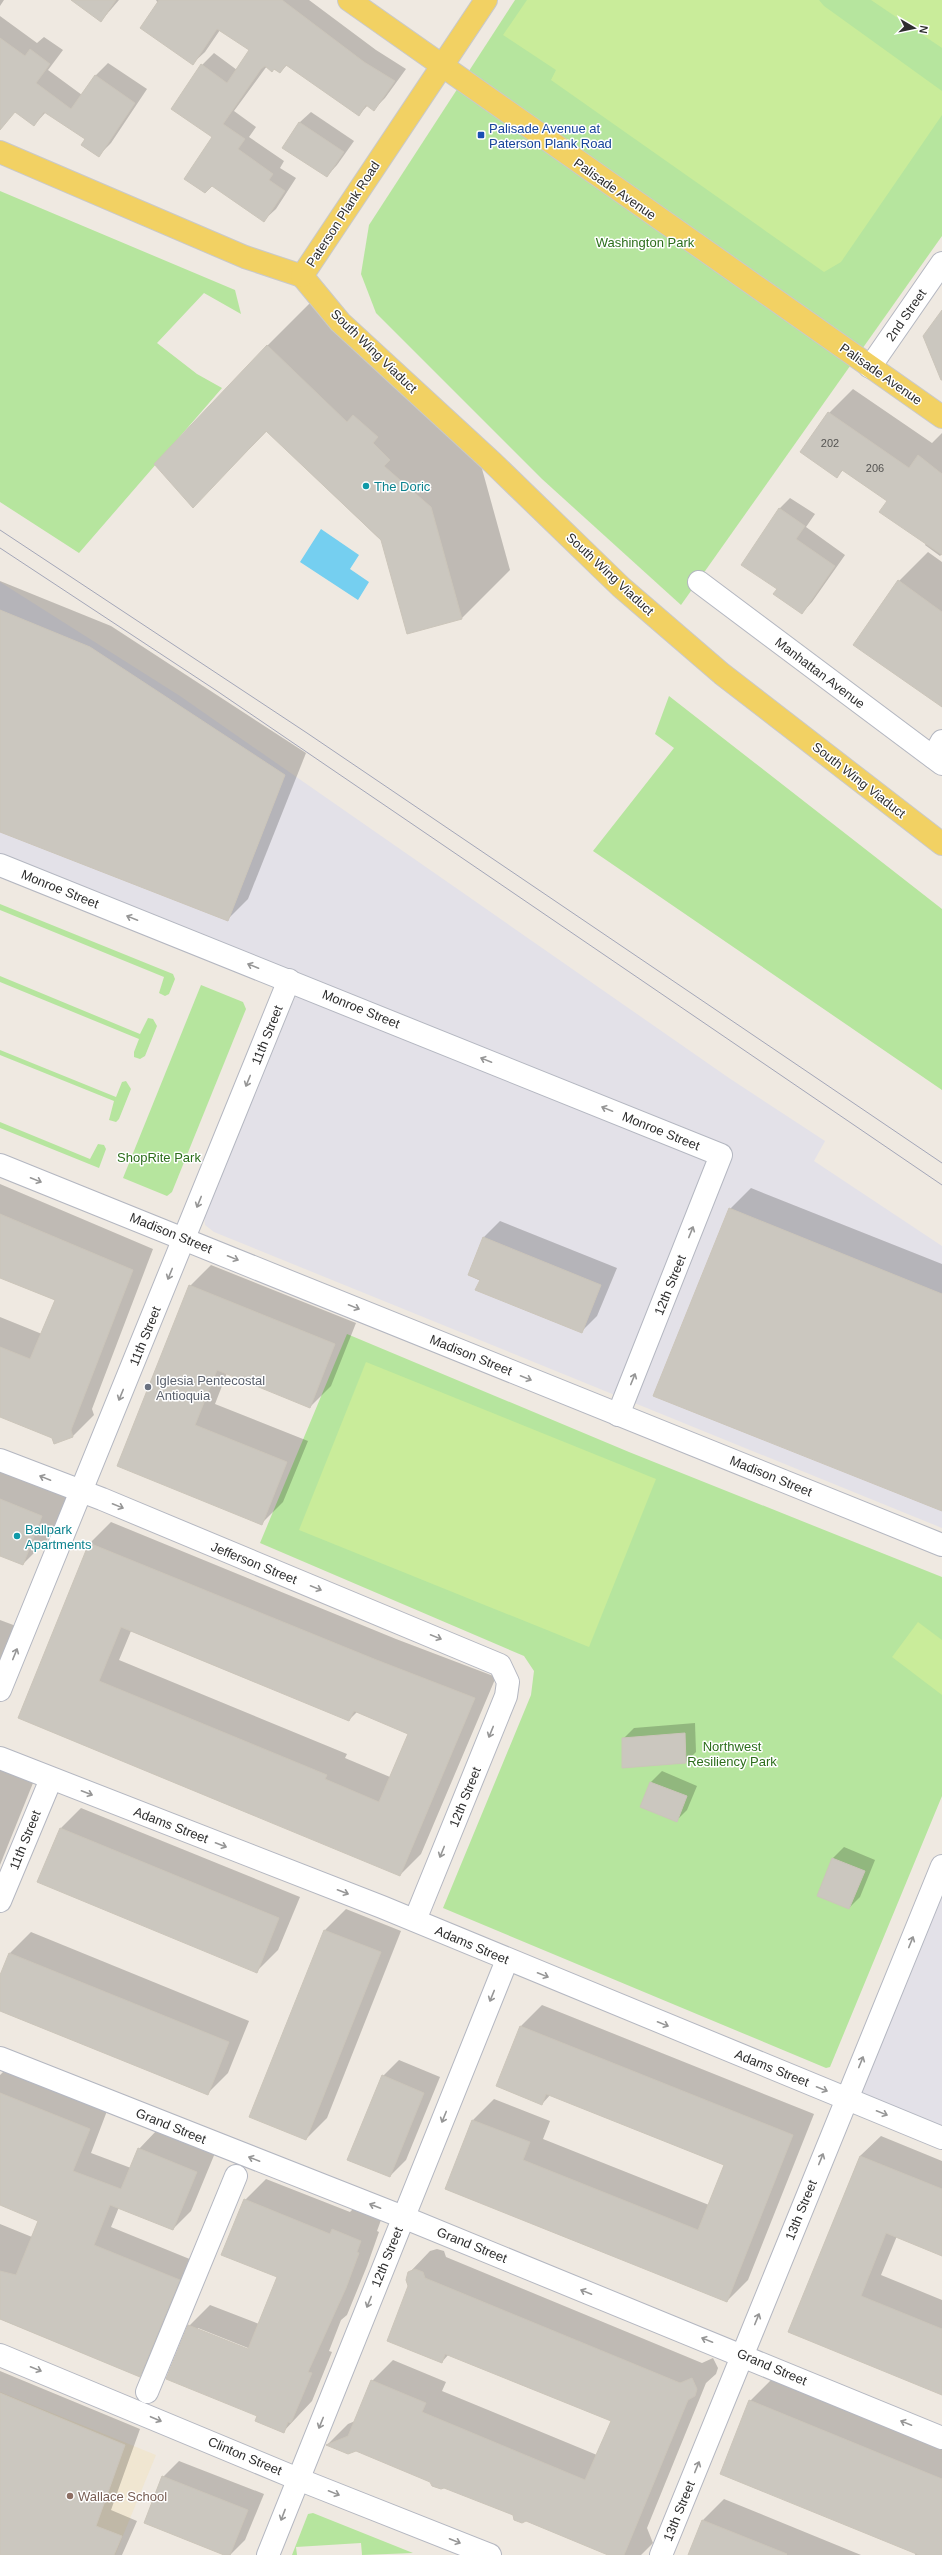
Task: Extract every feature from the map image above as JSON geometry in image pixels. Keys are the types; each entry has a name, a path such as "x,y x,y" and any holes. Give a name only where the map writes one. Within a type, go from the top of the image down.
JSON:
{"main road":[{"name":"Palisade Avenue","path":"349,0 942,417"},
{"name":"Paterson Plank Road","path":"0,152 245,257 302,276 406,116 442,66 486,0"},
{"name":"South Wing Viaduct","path":"302,276 340,322 492,462 621,587 722,674 942,844"}],"street":[{"name":"2nd Street","path":"870,367 942,263"},
{"name":"Manhattan Avenue","path":"699,582 939,754"},
{"name":"Monroe Street","path":"0,865 721,1155"},
{"name":"11th Street","path":"0,1690 82,1492 289,980"},
{"name":"12th Street","path":"618,1415 721,1155"},
{"name":"Madison Street","path":"0,1165 942,1545"},
{"name":"Jefferson Street","path":"0,1460 82,1492 492,1660 505,1672"},
{"name":"12th Street","path":"415,1920 506,1696 508,1682 505,1672"},
{"name":"Adams Street","path":"0,1758 415,1920 507,1960 942,2138"},
{"name":"11th Street","path":"0,1901 51,1779"},
{"name":"13th Street","path":"660,2555 942,1866"},
{"name":"12th Street","path":"268,2555 507,1960"},
{"name":"Grand Street","path":"0,2058 403,2217 743,2355 942,2438"},
{"path":"148,2392 236,2176"},
{"name":"Clinton Street","path":"0,2355 298,2479 490,2555"}],"shaded area":[{"path":"0,582 180,696 729,1078 825,1141 814,1161 942,1246 942,1528 214,1232 205,1225 204,1216 297,992 0,865"},
{"path":"942,1856 942,2133 846,2098"},
{"name":"Wallace School","path":"0,2392 156,2455 115,2555 0,2555"}],"green space":[{"name":"Washington Park","path":"515,0 942,0 942,236 681,605 542,479 376,313 361,274 369,225"},
{"path":"527,0 819,0 824,6 942,91 942,115 841,262 824,272 551,80 556,70 503,35"},
{"path":"871,0 942,0 942,48"},
{"path":"0,191 235,290 241,314 204,293 157,343 197,374 222,388 79,553 0,502"},
{"path":"669,696 942,909 942,1090 593,851 674,748 655,734"},
{"path":"0,904 173,974 175,979 169,994 165,996 159,993 164,977 0,910"},
{"path":"0,976 140,1034 148,1018 153,1019 157,1026 145,1056 140,1059 134,1057 134,1052 139,1039 0,982"},
{"name":"ShopRite Park","path":"201,985 243,1002 246,1009 172,1192 167,1196 123,1178"},
{"path":"0,1050 116,1097 122,1082 126,1081 131,1089 119,1119 116,1122 109,1120 114,1101 0,1055"},
{"path":"0,1122 90,1159 98,1144 104,1145 106,1149 99,1168 0,1128"},
{"name":"Northwest Resiliency Park","path":"347,1334 629,1452 942,1577 942,1796 830,2067 826,2068 443,1908 531,1695 534,1671 524,1656 260,1543"},
{"path":"366,1362 656,1479 589,1647 299,1530"},
{"path":"918,1622 942,1640 942,1695 892,1657"},
{"path":"313,2513 413,2553 362,2555 361,2543 296,2547 297,2555 292,2555 308,2514"}],"water":[{"path":"321,529 359,555 350,569 369,582 358,600 300,562"}],"building":[{"path":"71,0 116,0 101,22"},
{"path":"159,0 282,0 364,62 395,81 374,111 366,105 359,116 286,65 280,73 274,69 272,72 265,66 261,69 223,124 245,139 238,149 273,174 269,180 285,191 264,222 212,186 205,193 184,179 212,137 171,109 201,64 227,83 249,50 217,29 193,65 140,28"},
{"path":"0,38 25,56 30,49 50,64 36,83 71,109 95,75 135,103 99,157 81,145 85,139 44,112 34,126 15,112 0,130"},
{"path":"299,122 344,152 327,177 282,148"},
{"path":"942,310 942,380 941,380 923,336"},
{"name":"The Doric","path":"267,345 347,422 353,415 378,437 373,443 390,460 384,466 431,507 462,619 407,634 381,540 266,431 193,508 154,464"},
{"path":"828,412 909,468 918,455 942,474 942,555 879,512 887,501 842,470 837,478 800,452"},
{"path":"779,508 805,526 796,539 835,566 802,614 773,594 777,589 741,565"},
{"path":"898,580 942,612 942,707 853,645"},
{"path":"0,610 90,647 285,775 228,921 0,832"},
{"path":"729,1208 942,1294 942,1511 653,1396"},
{"path":"0,1214 133,1270 71,1430 73,1437 54,1444 52,1438 0,1417 0,1347 30,1359 55,1300 0,1278"},
{"path":"483,1237 601,1285 582,1333 475,1290 480,1280 468,1275"},
{"path":"189,1285 335,1344 310,1408 217,1370 195,1425 287,1462 262,1525 117,1466"},
{"name":"Ballpark Apartments","path":"0,1499 42,1516 23,1565 0,1556"},
{"path":"89,1543 374,1659 475,1698 400,1876 18,1718","holes":["121,1627 349,1721 354,1711 408,1734 379,1802 325,1779 327,1775 99,1681"]},
{"path":"685,1733 686,1763 622,1768 622,1738"},
{"path":"650,1782 687,1796 677,1822 640,1807"},
{"path":"60,1828 279,1918 257,1973 37,1882"},
{"path":"832,1858 865,1871 849,1909 817,1896"},
{"path":"324,1930 381,1952 306,2140 249,2117"},
{"path":"9,1953 229,2042 208,2095 0,2011 0,1975"},
{"path":"520,2026 793,2135 727,2302 445,2189 472,2120 530,2142 523,2160 698,2230 724,2165 546,2094 542,2105 496,2086"},
{"path":"382,2075 424,2093 390,2177 347,2160"},
{"path":"0,2093 90,2129 73,2171 121,2189 138,2148 197,2172 173,2230 110,2205 94,2245 180,2280 140,2377 0,2319 0,2271 16,2275 38,2221 0,2205"},
{"path":"860,2156 942,2189 942,2256 886,2233 861,2296 942,2329 942,2395 788,2332"},
{"path":"244,2199 330,2234 332,2229 361,2241 357,2252 359,2253 346,2288 308,2372 312,2373 291,2423 288,2422 284,2433 255,2421 257,2416 166,2379 188,2325 248,2349 277,2277 221,2255"},
{"path":"415,2269 423,2272 425,2278 680,2383 692,2378 697,2389 695,2396 688,2400 624,2555 608,2555 526,2521 522,2523 514,2520 513,2515 444,2488 441,2489 432,2486 430,2482 356,2451 348,2454 326,2445 348,2436 371,2380 426,2403 422,2412 585,2480 611,2421 445,2354 442,2363 387,2341 408,2286 406,2280 408,2272"},
{"name":"Wallace School","path":"0,2393 125,2445 96,2526 122,2536 114,2555 0,2555"},
{"path":"749,2400 942,2479 942,2555 919,2555 720,2474"},
{"path":"162,2476 248,2510 230,2555 224,2555 144,2523"},
{"path":"702,2520 787,2554 688,2555"}],"tram line":[{"path":"0,530 307,733 942,1163"},
{"path":"0,548 217,691 942,1185"}],"place":[{"name":"Palisade Avenue at Paterson Plank Road","path":"481,135"},
{"name":"The Doric","path":"366,486"},
{"name":"Iglesia Pentecostal Antioquia","path":"148,1387"},
{"name":"Ballpark Apartments","path":"17,1536"},
{"name":"Wallace School","path":"70,2496"}]}
